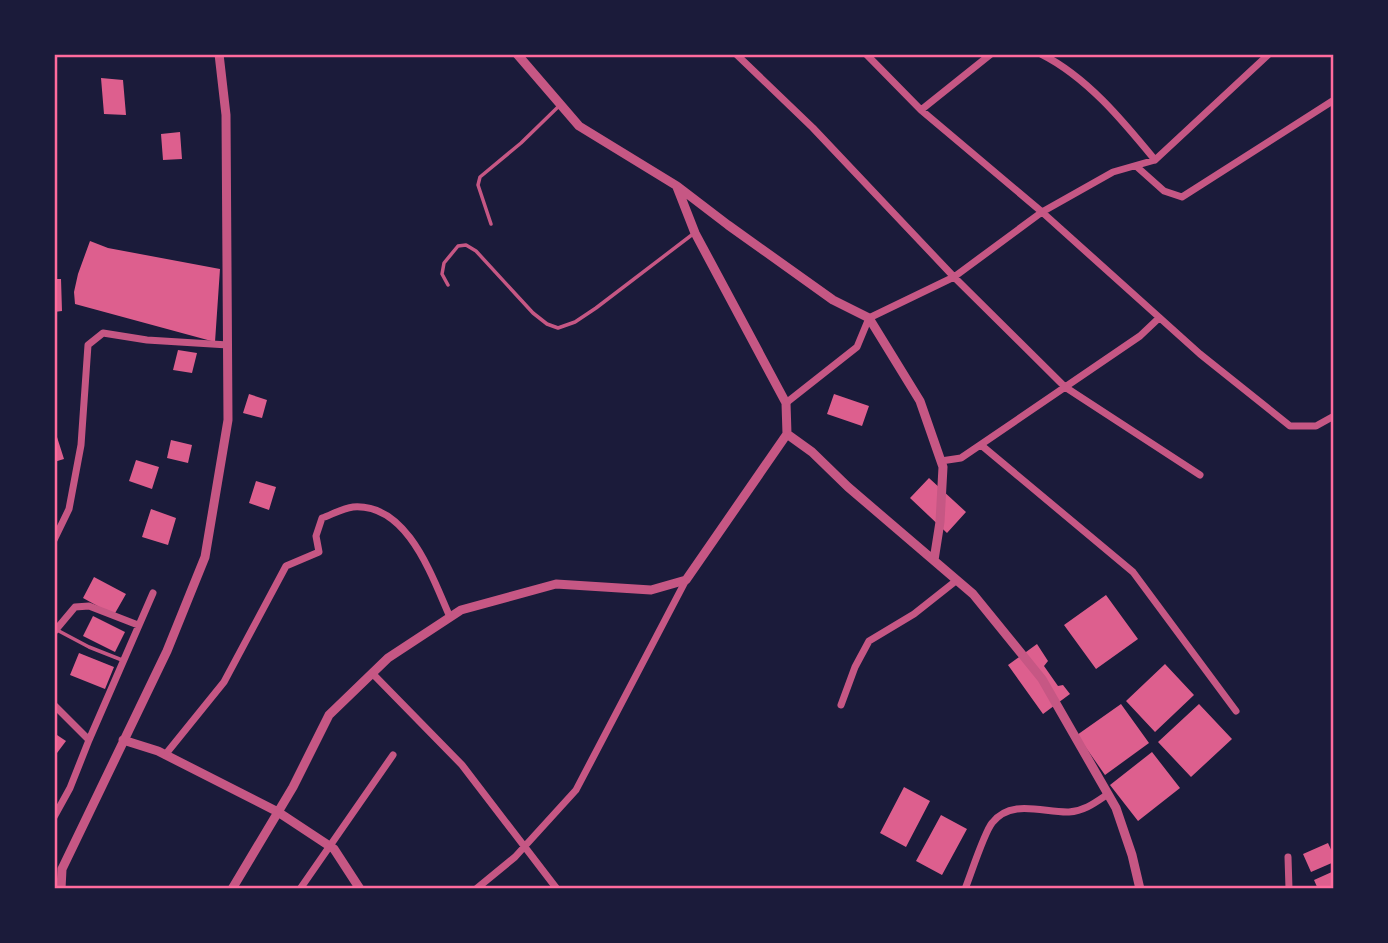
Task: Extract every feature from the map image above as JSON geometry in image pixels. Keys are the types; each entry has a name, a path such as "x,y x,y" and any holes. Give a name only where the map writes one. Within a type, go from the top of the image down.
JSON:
{"street":[{"path":"61,889 62,869 167,651 205,557 228,420 226,115 219,55 224,54"},
{"path":"517,54 579,126 677,186 833,300 869,318 920,401 943,467 940,522 934,560"},
{"path":"736,54 813,128 954,277 1065,387 1200,475"},
{"path":"866,54 921,110 1042,212 1200,354 1290,426 1316,426 1334,416"},
{"path":"921,110 991,54"},
{"path":"1041,54 1063,65 1127,125 1155,160"},
{"path":"786,403 857,347 869,318 954,277 1042,212 1113,172 1155,160 1269,54"},
{"path":"1136,166 1164,191 1182,197 1334,100"},
{"path":"476,889 525,846 576,790 686,580 787,434 786,403 695,233 677,186"},
{"path":"941,461 961,458 981,445 1140,335 1159,317"},
{"path":"54,540 69,509 81,445 88,345 103,333 147,340 228,345"},
{"path":"787,434 812,452 848,487 973,594 1042,679 1116,808 1140,889"},
{"path":"981,445 1133,572 1236,711"},
{"path":"165,755 224,682 286,566 319,552 316,536 322,518 353,507 383,512 416,544 450,617"},
{"path":"232,889 293,787 329,715 388,658 461,610 556,584 651,590 686,580"},
{"path":"841,705 855,667 869,641 914,614 957,580"},
{"path":"54,817 70,788 153,593"},
{"path":"56,631 75,607 89,606 138,625"},
{"path":"372,673 462,765 558,889"},
{"path":"54,705 89,740"},
{"path":"123,740 165,755 278,811 334,849 360,889"},
{"path":"300,889 393,755"},
{"path":"965,889 992,823 1009,811 1039,808 1068,812 1088,808 1108,794"},
{"path":"1288,857 1289,889"}],"lane":[{"path":"491,224 478,185 480,177 561,105"},
{"path":"448,285 442,274 444,263 458,246 466,245 477,251 533,313 547,324 558,328 575,323 695,233"},
{"path":"56,631 124,660"}],"building":[{"path":"101,78 123,80 126,115 104,114"},
{"path":"180,132 182,159 163,160 161,134"},
{"path":"90,241 108,248 220,269 215,342 75,304 74,292 78,274"},
{"path":"54,279 61,279 62,311 54,312"},
{"path":"178,350 197,353 192,373 173,370"},
{"path":"249,394 267,400 262,418 243,413"},
{"path":"834,394 869,406 862,426 827,414"},
{"path":"57,437 64,459 54,462 54,438"},
{"path":"171,440 192,445 188,463 167,458"},
{"path":"136,460 159,467 152,489 129,481"},
{"path":"929,478 966,512 947,533 910,498"},
{"path":"256,481 276,487 269,510 249,503"},
{"path":"151,509 176,518 168,545 142,537"},
{"path":"94,577 126,594 114,615 83,598"},
{"path":"1106,595 1138,639 1096,669 1064,625"},
{"path":"93,616 125,632 115,652 83,636"},
{"path":"1037,644 1048,661 1044,666 1058,686 1063,685 1070,694 1043,714 1008,665"},
{"path":"79,653 114,667 105,689 70,675"},
{"path":"1165,664 1194,695 1155,732 1126,701"},
{"path":"1121,704 1149,743 1105,775 1077,735"},
{"path":"1199,704 1232,739 1191,777 1158,742"},
{"path":"54,733 66,741 54,757"},
{"path":"1152,752 1180,788 1138,821 1110,785"},
{"path":"904,787 930,801 906,847 880,833"},
{"path":"941,815 967,829 942,875 916,861"},
{"path":"1328,843 1334,862 1311,872 1303,854"},
{"path":"1334,871 1334,889 1318,889 1314,880"}]}
